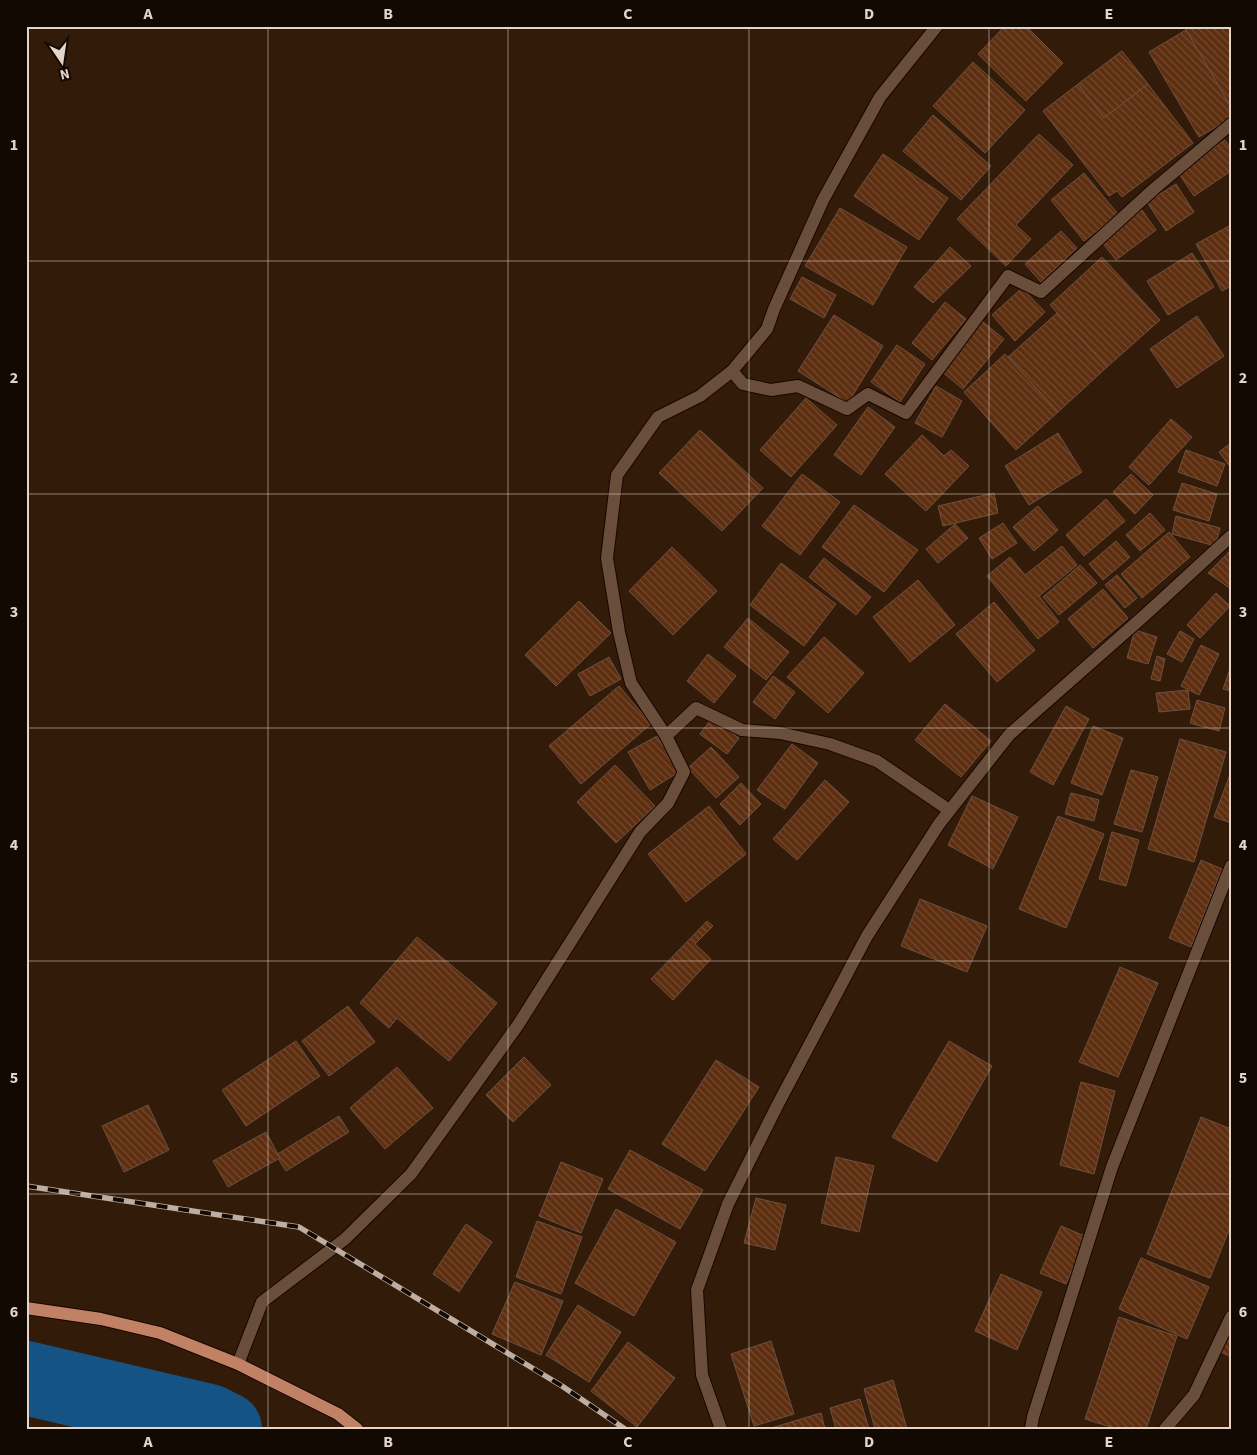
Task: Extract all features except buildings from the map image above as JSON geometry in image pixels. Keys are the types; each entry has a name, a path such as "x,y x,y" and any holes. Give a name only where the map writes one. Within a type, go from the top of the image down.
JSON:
{"main road":[{"path":"26,1308 101,1319 160,1333 238,1364 338,1414 357,1429"}],"street":[{"path":"238,1364 262,1302 345,1239 411,1174 518,1025 640,832 668,803 684,772 666,736 631,683 619,632 607,558 617,476 658,417 700,396 732,371 767,329 774,309 823,200 880,97 937,26"},
{"path":"732,371 744,384 771,390 798,386 847,409 868,394 906,413 1008,276 1041,292 1154,188 1231,124"},
{"path":"722,1429 702,1375 697,1290 728,1204 777,1106 867,936 949,810 1009,735 1231,536"},
{"path":"666,736 696,708 742,730 780,733 830,744 877,761 949,810"},
{"path":"1032,1429 1033,1417 1112,1167 1231,866"},
{"path":"1165,1429 1194,1395 1231,1317"}],"waterway":[{"path":"26,1378 209,1421 225,1429"}],"railway":[{"path":"26,1186 299,1227 562,1386 625,1429"}]}
